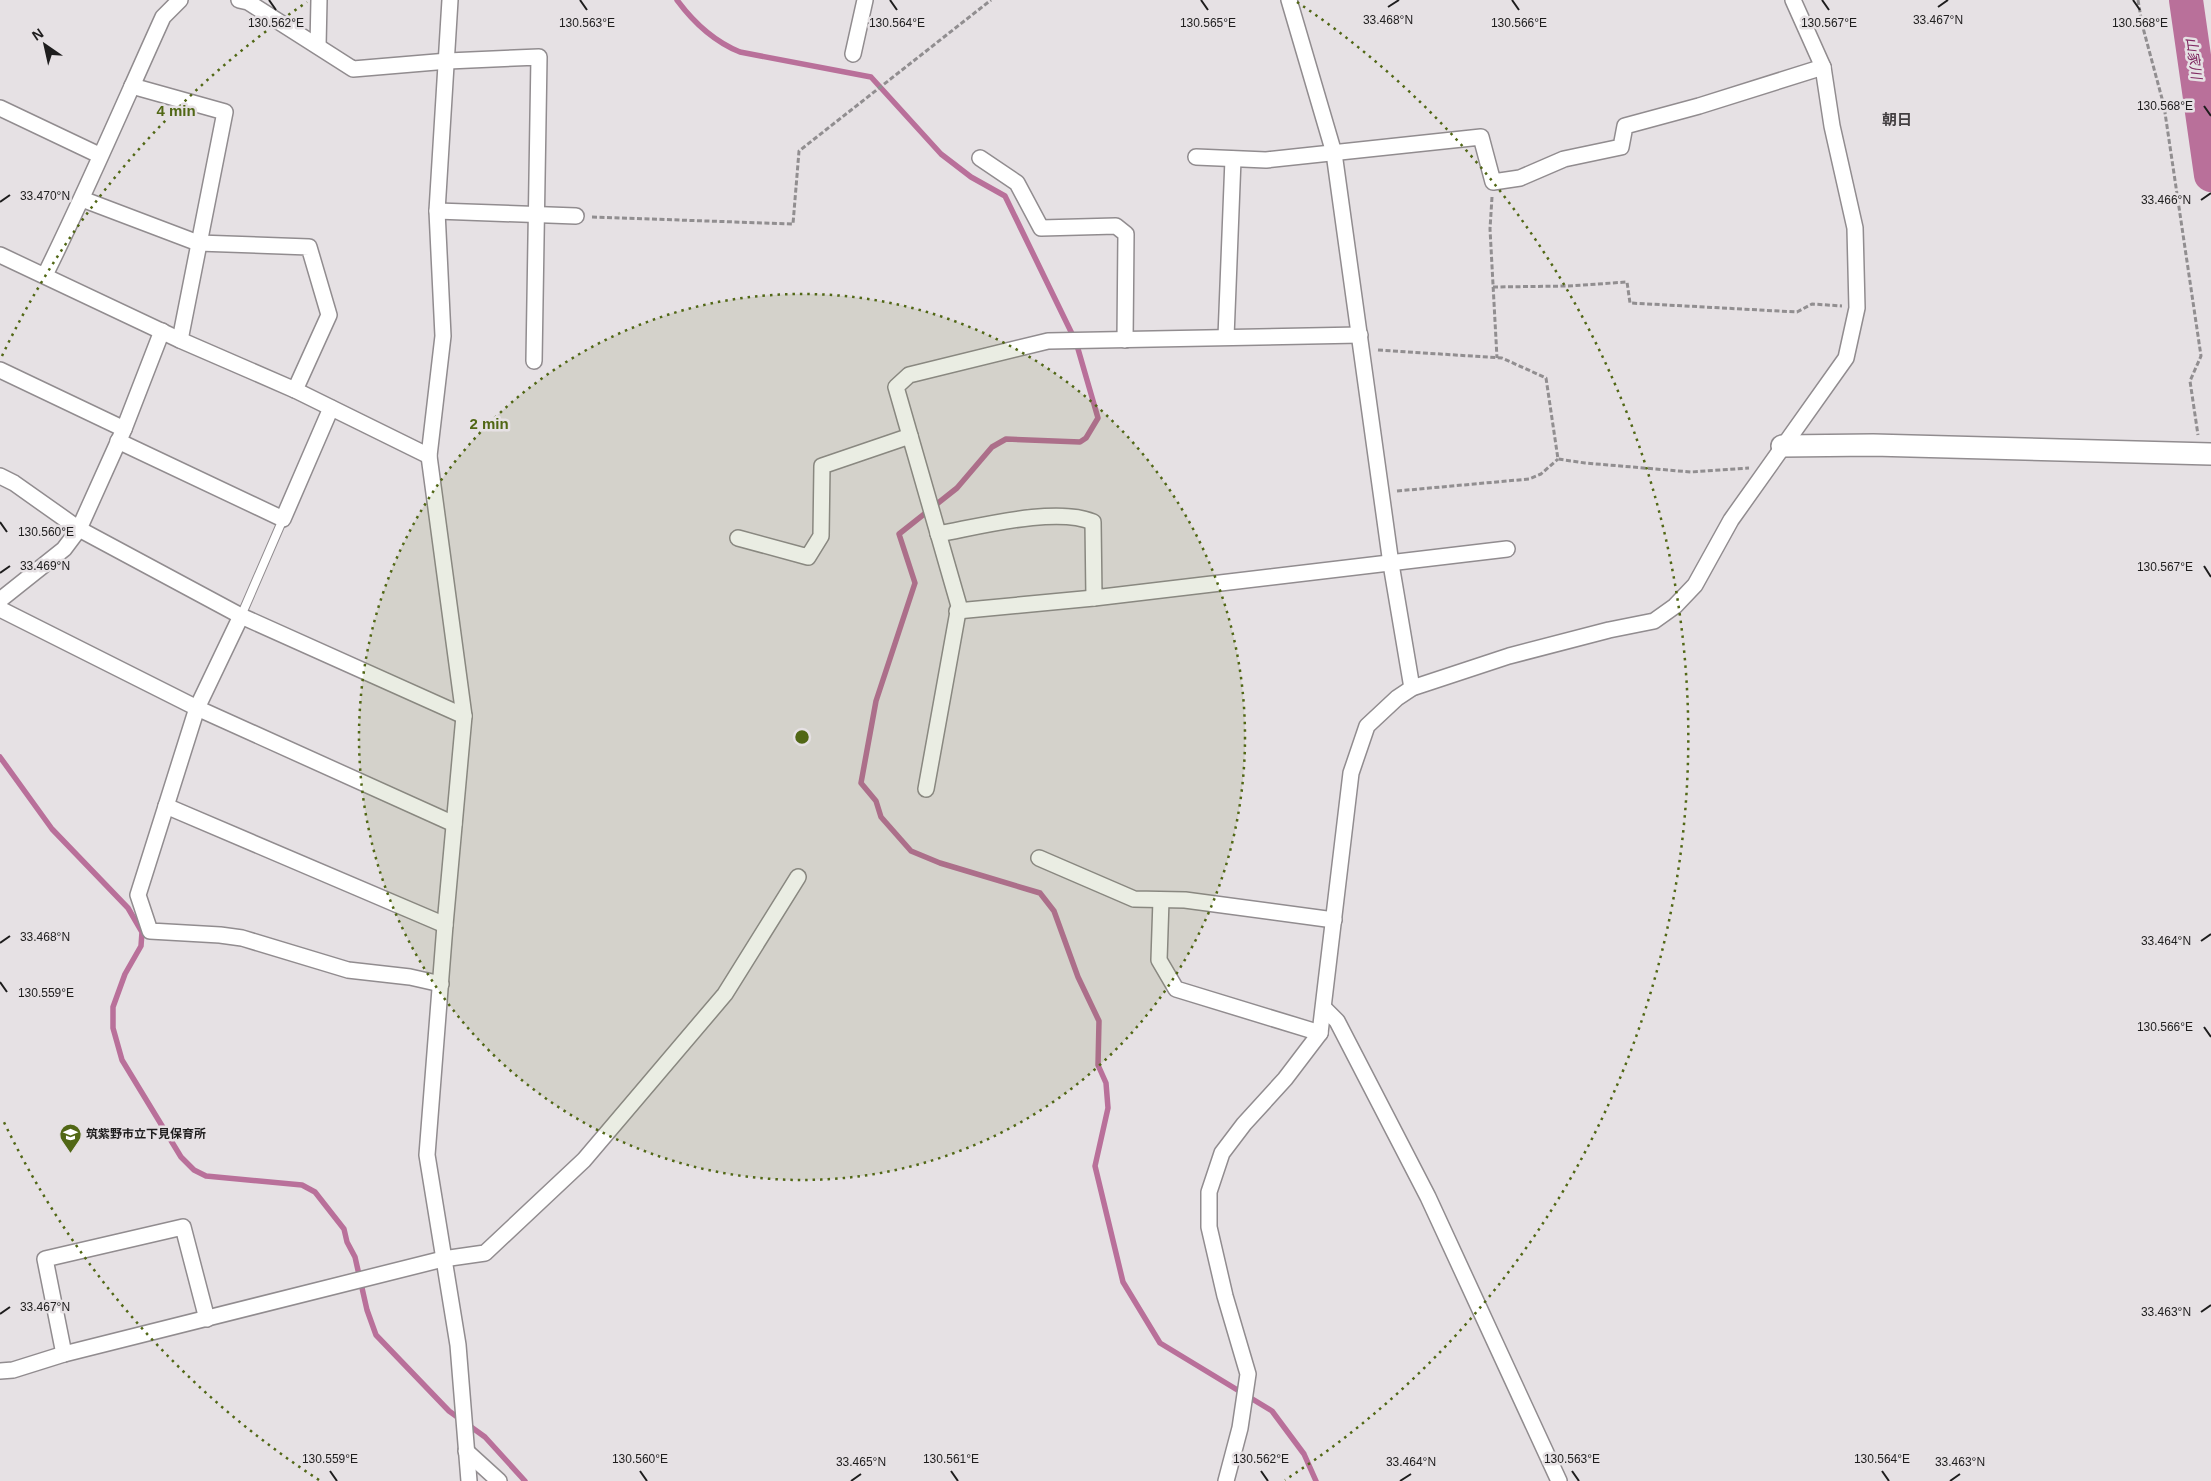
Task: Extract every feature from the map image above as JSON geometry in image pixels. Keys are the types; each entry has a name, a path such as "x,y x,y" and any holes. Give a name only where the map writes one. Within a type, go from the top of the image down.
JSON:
{"street":[{"path":"46,275 163,17 180,0"},
{"path":"240,0 248,2 354,69 448,61 540,57 534,361"},
{"path":"318,46 319,0"},
{"path":"450,0 448,61 437,210 443,336 429,456 464,716 445,925 428,1155 458,1345 468,1481"},
{"path":"853,54 865,0"},
{"path":"1289,0 1334,153 1391,564 1412,688"},
{"path":"1226,1481 1240,1428 1248,1374 1225,1296 1209,1227 1209,1192 1222,1154 1244,1124 1285,1079 1320,1033 1351,772 1367,726 1397,698 1412,688 1509,656 1609,630 1654,621 1675,606 1695,586 1731,520 1768,471 1782,446 1846,358 1857,308 1855,228 1832,126 1823,67 1793,0"},
{"path":"1196,157 1266,160 1481,137 1493,182 1520,178 1564,159 1621,147 1625,126 1699,106 1823,67"},
{"path":"132,86 225,112 180,340"},
{"path":"0,108 99,155"},
{"path":"980,158 1016,183 1041,228 1116,226 1126,234 1125,340"},
{"path":"1226,337 1233,158"},
{"path":"82,199 198,243 310,247 329,314 295,390"},
{"path":"437,210 576,216"},
{"path":"0,254 180,340 295,390 429,456"},
{"path":"0,600 64,548 79,529 121,435 162,331"},
{"path":"926,789 959,606 896,387 909,375 1048,341 1226,337 1361,342"},
{"path":"0,370 283,519 331,408"},
{"path":"738,538 808,557 821,536 822,466 910,436"},
{"path":"1782,446 1873,445 2206,454"},
{"path":"0,476 14,483 79,529 241,616 464,716"},
{"path":"938,534 1037,517 1082,517 1093,522 1094,598"},
{"path":"958,611 1094,598 1507,549"},
{"path":"0,609 197,708 454,824"},
{"path":"241,616 197,708 138,895 150,931 242,938 348,970 410,977 441,984"},
{"path":"166,806 445,925"},
{"path":"1039,858 1134,899 1185,900 1334,920"},
{"path":"0,1371 13,1370 64,1354 443,1259 485,1253 584,1160 725,994 798,877"},
{"path":"1161,900 1159,960 1176,989 1320,1033"},
{"path":"1324,1008 1337,1022 1428,1197 1559,1481"},
{"path":"64,1354 45,1259 183,1228 207,1319"},
{"path":"466,1451 498,1481"}],"lane":[{"path":"241,616 283,519"}],"path":[{"path":"576,216 793,224 799,151 991,0"},
{"path":"2138,0 2142,24 2164,106 2201,356 2190,381 2206,454"},
{"path":"1493,182 1490,229 1497,358"},
{"path":"1493,287 1568,286 1627,282 1630,303 1797,312 1812,304 1857,308"},
{"path":"1361,342 1497,358 1546,378 1558,459"},
{"path":"1381,492 1529,479 1541,474 1558,459"},
{"path":"1558,459 1585,464 1691,472 1750,468 1768,471"}],"waterway":[{"path":"677,0 690,16 713,37 740,52 871,77 941,154 971,177 1005,196 1076,342 1098,418 1086,438 1080,442 1006,439 992,447 957,488 899,534 915,583 876,701 861,783 876,801 881,817 911,851 940,863 1040,893 1054,911 1078,977 1099,1021 1098,1065 1106,1083 1108,1108 1095,1166 1123,1282 1160,1343 1272,1411 1304,1454 1316,1481"},
{"name":"山家川","path":"2186,0 2211,175"},
{"path":"0,757 52,829 128,908 142,932 141,946 125,974 113,1007 113,1028 122,1060 181,1157 194,1170 206,1176 302,1185 315,1192 344,1229 347,1242 355,1257 367,1310 376,1335 449,1411 485,1437 525,1481"}],"place":[{"name":"筑紫野市立下見保育所","path":"70,1153"}],"district":[{"name":"朝日","path":"1897,120"}]}
